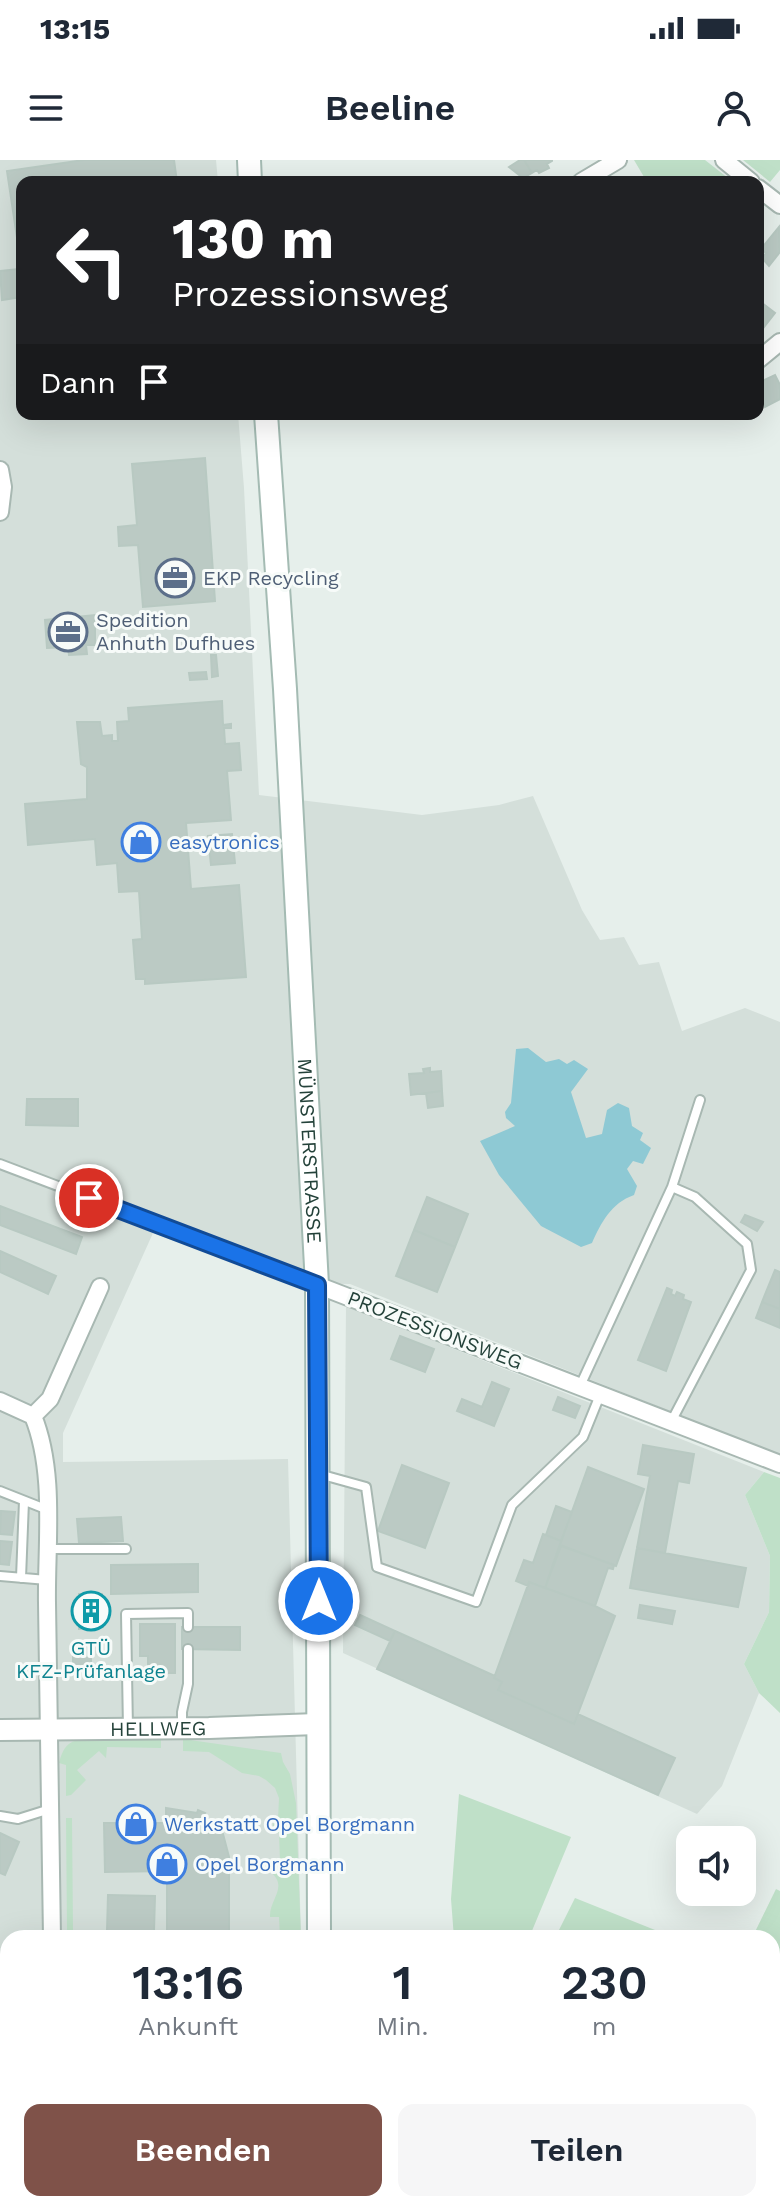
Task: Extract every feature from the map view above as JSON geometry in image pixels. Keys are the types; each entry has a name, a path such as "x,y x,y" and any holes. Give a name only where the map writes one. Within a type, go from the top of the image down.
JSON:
{"main road":[{"name":"MÜNSTERSTRASSE","path":"266,420 285,689 317,1285 319,1930"}],"street":[{"path":"591,176 618,160"},
{"path":"724,160 744,176"},
{"path":"764,193 780,205"},
{"path":"764,355 780,342"},
{"path":"0,470 3,487 0,512"},
{"name":"PROZESSIONSWEG","path":"317,1285 780,1464"},
{"path":"33,1416 50,1399 100,1287"},
{"path":"0,1401 33,1416 40,1433 48,1510 52,1930"},
{"name":"HELLWEG","path":"0,1730 182,1729 317,1724"}],"lane":[{"path":"580,1386 672,1187 700,1100"},
{"name":"PROZESSIONSWEG","path":"0,1164 317,1285"},
{"path":"671,1422 751,1270 747,1244 695,1197 672,1187"},
{"path":"318,1474 366,1487 377,1567 476,1602 512,1505 583,1437 601,1394"},
{"path":"0,1491 48,1510"},
{"path":"21,1578 24,1501"},
{"path":"47,1549 126,1549"},
{"path":"0,1576 47,1580"},
{"path":"128,1729 126,1614 188,1613 188,1627"},
{"path":"182,1729 188,1684 188,1649"},
{"path":"0,1816 18,1819 51,1808"}],"shaded area":[{"path":"0,160 216,160 217,176 16,176 16,420 238,420 259,795 422,815 499,805 533,796 582,910 600,940 624,937 639,965 659,962 682,1031 745,1008 780,1022 780,1455 350,1284 289,1283 153,1233 63,1433 63,1462 288,1459 301,1930 0,1930"},
{"path":"346,1306 764,1472 745,1495 770,1556 769,1612 744,1664 759,1693 722,1786 697,1814 343,1653"}],"green space":[{"path":"634,160 705,160 725,176 643,176"},
{"path":"743,160 780,160 780,170 770,182"},
{"path":"764,1472 780,1478 780,1713 759,1693 744,1664 769,1612 770,1556 745,1495"},
{"path":"102,1737 161,1737 161,1748 107,1747 106,1758 99,1751 77,1770 86,1780 66,1796 66,1765 59,1763 65,1748 72,1742"},
{"path":"183,1739 281,1753 290,1774 296,1803 301,1930 280,1930 279,1917 270,1917 278,1882 269,1871 269,1861 280,1861 279,1833 273,1832 273,1824 278,1819 279,1798 275,1788 259,1776 242,1773 209,1752 183,1751"},
{"path":"459,1794 571,1837 532,1930 453,1930 451,1899"},
{"path":"66,1818 72,1818 73,1930 67,1930"},
{"path":"776,1889 780,1891 780,1930 756,1930"},
{"path":"575,1898 655,1930 559,1930"}],"water":[{"path":"528,1048 546,1062 559,1059 567,1064 574,1060 588,1069 571,1092 586,1138 602,1134 607,1110 618,1103 629,1108 632,1126 643,1133 640,1140 651,1148 643,1164 633,1161 627,1169 637,1186 634,1195 613,1208 592,1243 581,1247 541,1226 499,1175 480,1141 515,1126 506,1118 505,1112 511,1103 516,1049"}],"building":[{"path":"84,160 174,160 176,176 16,176 16,231 7,171"},
{"path":"524,160 532,173 520,176 509,167"},
{"path":"524,160 552,161 547,164 549,168 532,173"},
{"path":"779,227 780,252 769,266 764,260 764,245"},
{"path":"16,269 16,298 2,300 0,271"},
{"path":"764,305 775,313 764,327"},
{"path":"775,375 780,385 780,399 765,407 764,405 764,380"},
{"path":"205,458 215,601 143,607 138,545 119,546 118,527 137,525 132,464"},
{"path":"95,615 95,645 86,645 87,654 69,655 68,647 47,648 45,620"},
{"path":"211,655 216,655 218,676 212,677"},
{"path":"206,672 207,679 190,680 189,673"},
{"name":"easytronics","path":"222,701 223,725 231,724 231,728 224,728 225,744 239,743 241,770 227,771 231,820 186,823 191,889 239,885 246,977 145,984 145,979 136,979 133,940 142,939 139,891 119,892 117,863 97,865 95,839 28,845 25,804 87,799 87,767 81,764 77,722 100,722 102,736 112,735 112,741 118,741 117,722 129,721 128,708"},
{"path":"232,834 235,863 211,865 208,836"},
{"path":"430,1068 430,1072 441,1071 442,1091 411,1095 409,1074 424,1073 423,1069"},
{"path":"442,1091 443,1106 428,1108 426,1093"},
{"path":"27,1099 78,1099 78,1126 26,1125"},
{"path":"427,1197 468,1214 455,1247 414,1230"},
{"path":"0,1206 82,1237 76,1254 0,1225"},
{"path":"745,1215 763,1222 757,1231 741,1222"},
{"path":"414,1230 455,1247 437,1292 396,1276"},
{"path":"0,1251 56,1276 48,1294 0,1272"},
{"path":"775,1270 780,1272 780,1309 762,1302"},
{"path":"667,1288 672,1290 671,1294 675,1296 677,1292 691,1302 666,1371 638,1360"},
{"path":"762,1302 780,1309 780,1328 756,1318"},
{"path":"400,1336 434,1349 425,1372 391,1359"},
{"path":"492,1382 509,1389 494,1426 457,1411 462,1399 482,1407"},
{"path":"558,1397 580,1406 575,1418 553,1410"},
{"path":"643,1445 694,1454 689,1483 678,1481 665,1553 637,1548 650,1476 638,1474"},
{"path":"402,1465 449,1483 425,1548 378,1531"},
{"path":"588,1467 644,1489 616,1566 560,1545"},
{"path":"556,1506 572,1512 561,1541 546,1535"},
{"path":"1,1511 15,1512 12,1535 0,1534"},
{"path":"121,1517 123,1541 79,1543 77,1519"},
{"path":"543,1534 561,1541 545,1588 516,1581 524,1560 533,1563"},
{"path":"0,1541 12,1542 9,1565 0,1564"},
{"path":"561,1546 614,1565 613,1569 608,1568 595,1606 545,1588"},
{"path":"637,1548 746,1568 738,1607 630,1588"},
{"path":"198,1564 198,1592 111,1594 111,1565"},
{"path":"529,1582 615,1616 574,1724 498,1690 502,1682 494,1678"},
{"name":"GTÜ KFZ-Prüfanlage","path":"79,1594 102,1594 103,1627 79,1629"},
{"path":"640,1605 675,1611 672,1624 638,1618"},
{"path":"360,1615 395,1631 390,1641 355,1625"},
{"path":"140,1624 175,1624 175,1673 148,1673 148,1656 140,1656"},
{"path":"182,1627 240,1627 240,1650 182,1649"},
{"path":"395,1631 495,1676 502,1682 498,1690 574,1724 578,1714 675,1758 658,1795 377,1669"},
{"path":"91,1644 91,1666 73,1666 73,1645"},
{"name":"Opel Borgmann","path":"166,1808 197,1813 198,1810 205,1813 203,1816 223,1834 229,1857 229,1930 167,1930 167,1871 105,1872 104,1823 166,1823"},
{"path":"0,1833 19,1842 5,1875 0,1873"},
{"path":"108,1895 155,1896 154,1930 107,1930"}],"place":[{"name":"EKP Recycling","path":"175,578"},
{"name":"Spedition Anhuth Dufhues","path":"68,632"},
{"name":"easytronics","path":"141,842"},
{"name":"GTÜ KFZ-Prüfanlage","path":"91,1611"},
{"name":"Werkstatt Opel Borgmann","path":"136,1824"},
{"name":"Opel Borgmann","path":"167,1864"}],"route":[{"path":"89,1198 317,1285 319,1601"}]}
